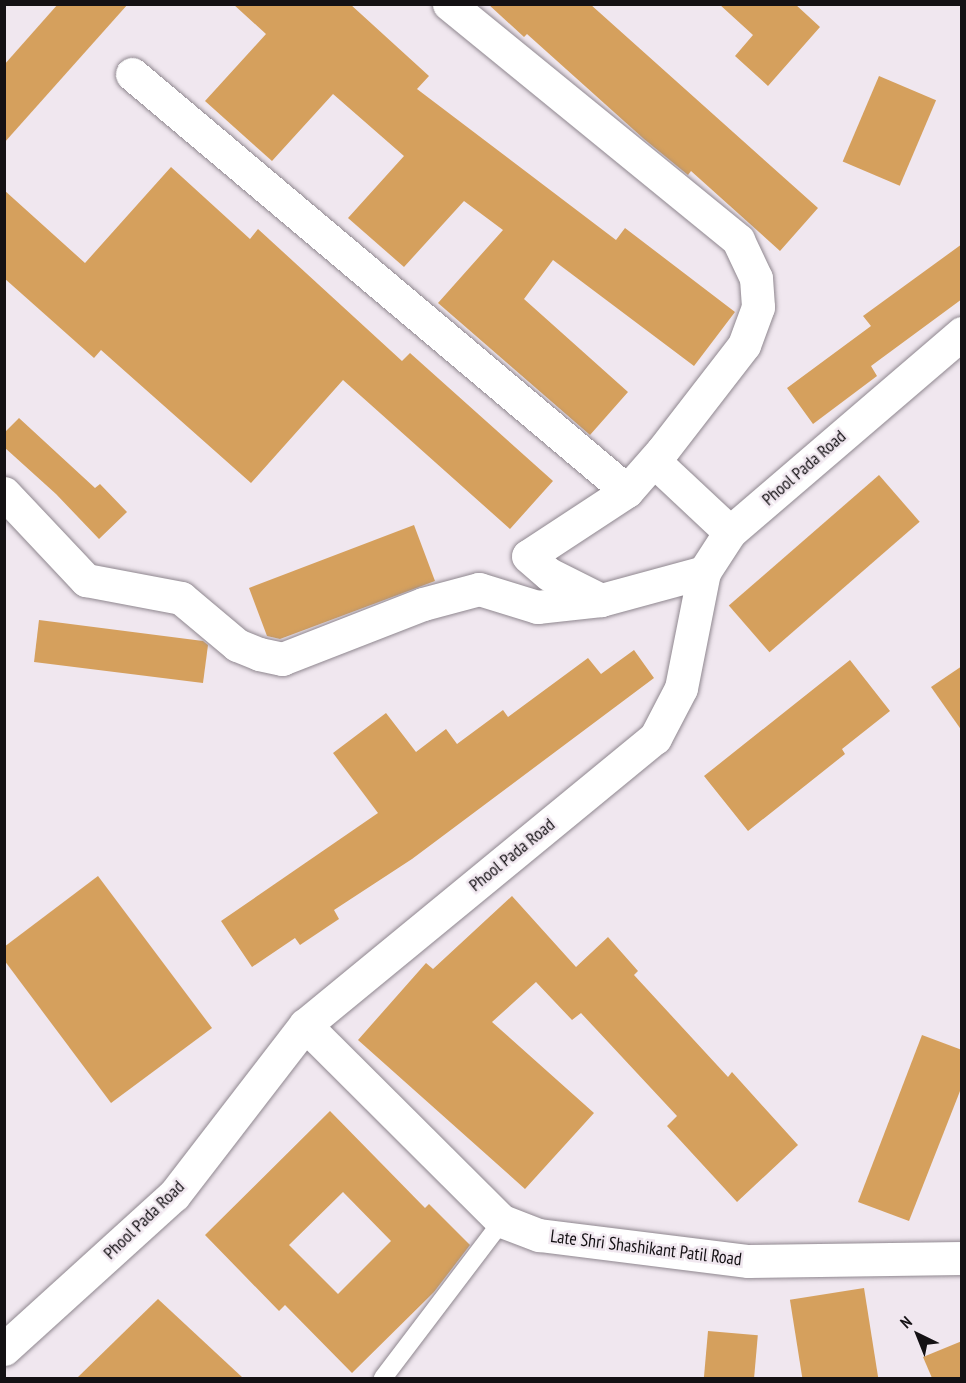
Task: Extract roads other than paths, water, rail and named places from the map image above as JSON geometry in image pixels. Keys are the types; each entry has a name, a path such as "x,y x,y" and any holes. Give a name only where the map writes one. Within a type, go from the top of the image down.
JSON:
{"street":[{"path":"4,493 86,580 181,598 237,645 259,654 282,659 423,604 479,589 627,491 654,461 744,345 758,307 756,278 738,240 449,4"},
{"path":"132,74 627,491"},
{"name":"Phool Pada Road","path":"4,1349 174,1195 305,1025 655,738 681,688 704,572 729,532 962,333"},
{"path":"654,461 729,532"},
{"path":"528,556 549,574 600,600"},
{"path":"479,589 537,607 600,600 704,572"},
{"name":"Late Shri Shashikant Patil Road","path":"305,1025 502,1221 539,1235 588,1243 748,1261 962,1258"}],"lane":[{"path":"383,1378 502,1221"}]}
